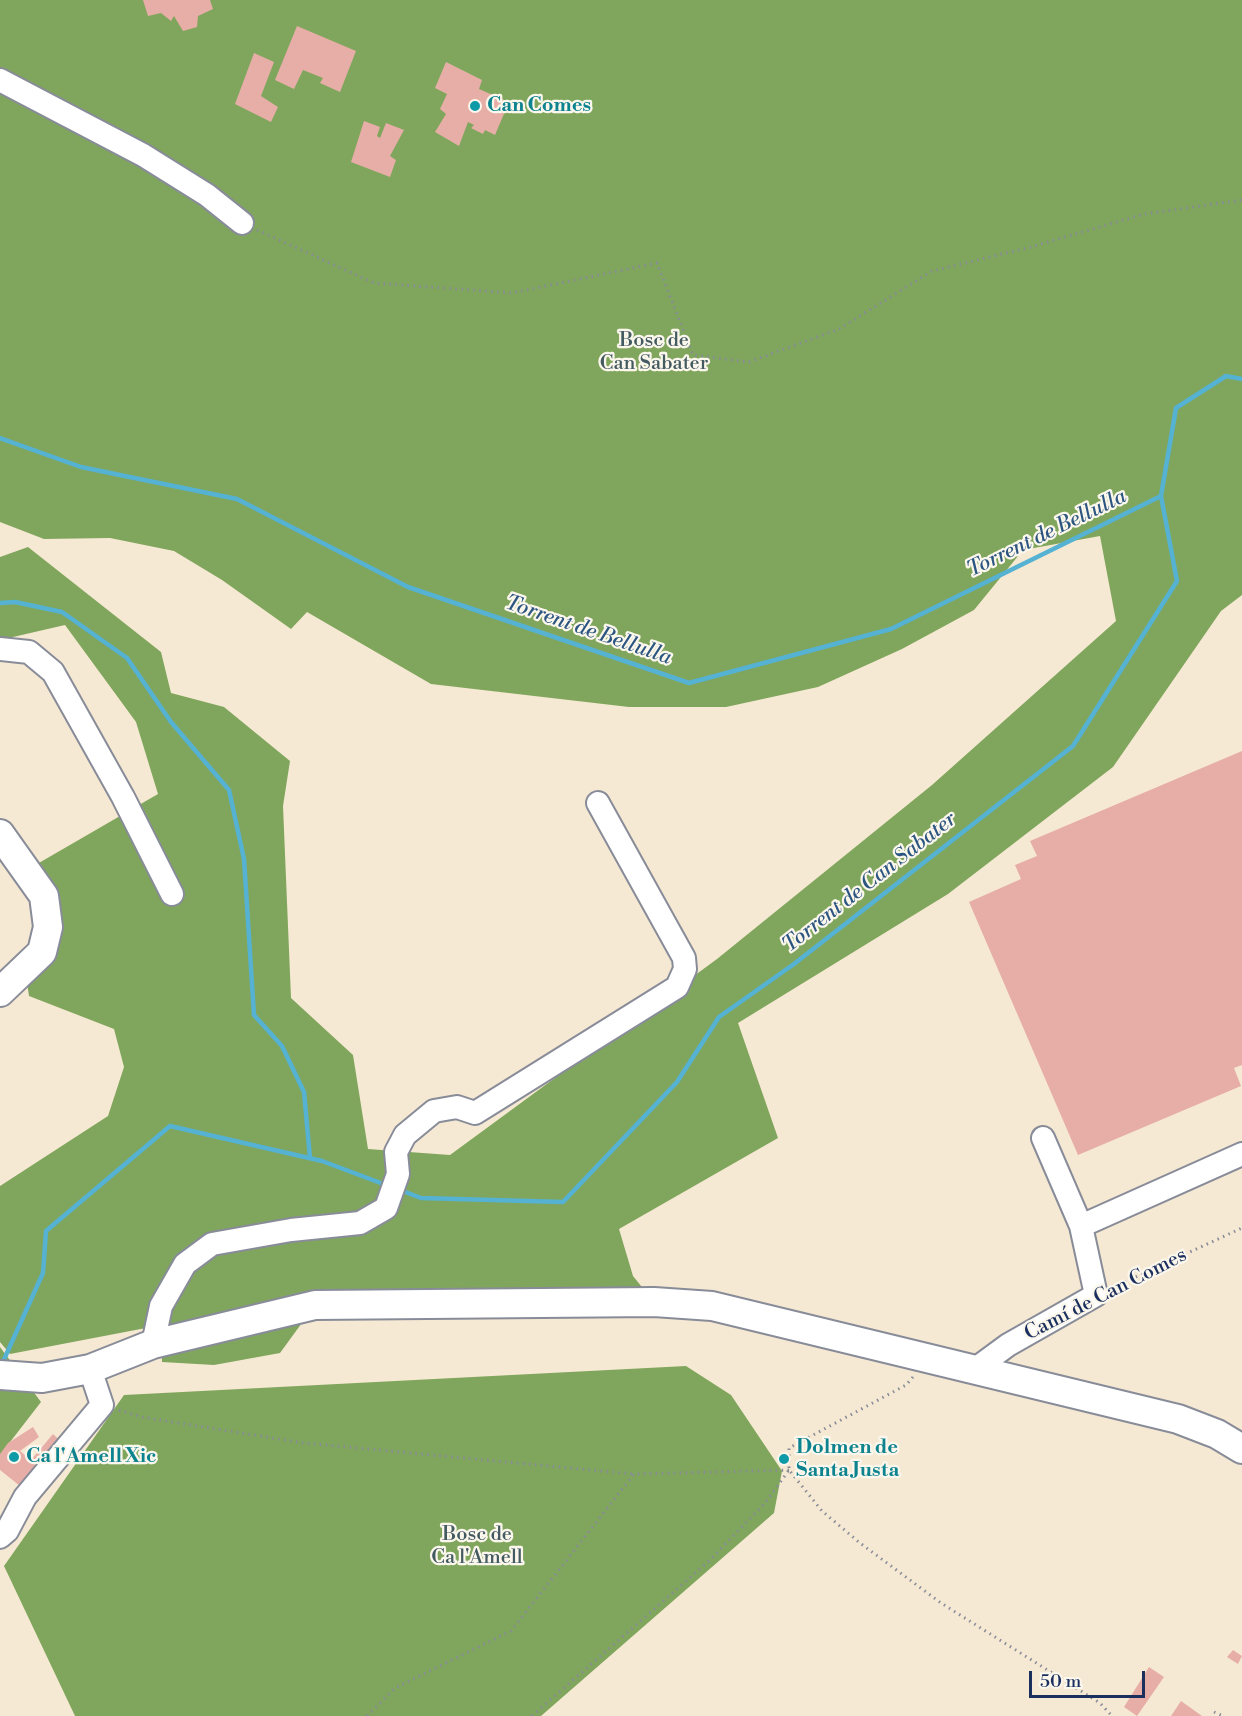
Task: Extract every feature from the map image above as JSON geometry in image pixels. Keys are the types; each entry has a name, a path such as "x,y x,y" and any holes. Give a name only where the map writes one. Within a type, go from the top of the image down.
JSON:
{"main road":[{"path":"0,834 44,896 48,927 42,952 0,992"},
{"path":"0,1375 42,1378 90,1369 153,1344 315,1305 654,1302 712,1306 1178,1419 1217,1434 1242,1449"}],"street":[{"path":"0,80 143,155 207,195 242,223"},
{"path":"0,648 29,652 53,672 117,787 172,894"},
{"path":"153,1344 161,1306 185,1264 212,1244 291,1230 360,1222 386,1208 398,1174 396,1152 405,1135 434,1110 457,1107 475,1113 677,987 683,978 684,958 598,803"},
{"path":"1042,1138 1081,1226 1096,1295"},
{"path":"1081,1226 1242,1154"},
{"name":"Camí de Can Comes","path":"974,1370 1008,1345 1096,1295"},
{"path":"0,1537 7,1530 25,1497 102,1405 90,1369"}],"path":[{"path":"242,223 374,283 512,293 657,263 693,355 749,362 839,329 932,271 1031,247 1144,214 1242,200"},
{"name":"Camí de Can Comes","path":"1096,1295 1242,1228"},
{"path":"532,1716 709,1561 766,1502 789,1470 789,1448 906,1385 928,1359"},
{"path":"102,1405 141,1417 304,1443 634,1474 789,1470"},
{"path":"789,1470 822,1511 860,1543 941,1602 1100,1702 1112,1716"},
{"path":"367,1716 394,1688 511,1631 634,1474"},
{"path":"1214,1712 1223,1716"}],"green space":[{"name":"Bosc de Can Sabater","path":"0,0 1242,0 1242,595 1221,611 1113,767 948,894 738,1023 778,1138 619,1229 633,1276 654,1302 315,1305 280,1353 214,1365 162,1362 161,1307 146,1328 10,1354 0,1342 0,1186 108,1116 124,1067 114,1029 29,996 25,969 42,952 25,871 158,794 136,722 65,625 0,640 0,557 28,547 161,652 171,693 224,707 290,761 283,806 291,998 353,1055 368,1149 450,1155 717,959 932,785 1116,621 1100,536 1023,550 974,610 902,649 818,687 726,707 629,707 431,684 307,612 291,629 222,580 174,551 110,538 44,539 0,522"},
{"path":"0,1347 41,1402 0,1455"},
{"name":"Bosc de Ca l'Amell","path":"686,1366 731,1395 782,1471 774,1513 541,1716 75,1716 4,1566 124,1395"}],"building":[{"path":"143,0 210,0 213,9 198,16 197,27 183,31 174,16 171,21 161,13 148,16"},
{"path":"297,26 356,51 340,92 320,83 323,78 303,70 294,89 275,80"},
{"path":"254,53 274,62 261,96 278,107 271,122 235,104"},
{"name":"Can Comes","path":"446,62 482,80 479,89 509,102 495,135 485,130 483,134 471,128 474,125 468,122 459,146 435,132 446,114 440,109 447,94 435,88"},
{"path":"364,121 380,127 377,136 380,138 386,123 404,130 390,156 396,160 390,177 351,162"},
{"path":"1242,751 1242,1065 1234,1068 1241,1086 1078,1155 969,902 1021,879 1015,865 1037,856 1030,841"},
{"name":"Ca l'Amell Xic","path":"33,1427 39,1437 20,1451 31,1460 53,1434 66,1446 25,1490 0,1470 0,1454 8,1443"},
{"path":"1233,1650 1242,1656 1238,1664 1227,1657"},
{"path":"1149,1667 1164,1677 1137,1716 1124,1707"},
{"path":"1181,1701 1202,1716 1171,1716"}],"waterway":[{"name":"Torrent de Can Sabater","path":"400,1190 421,1198 563,1202 677,1082 719,1017 794,964 1073,746 1177,581 1161,496 1176,408 1226,376 1242,379"},
{"name":"Torrent de Bellulla","path":"0,438 81,467 237,499 408,587 689,683 891,629 1161,496"},
{"path":"0,603 15,602 62,612 127,658 171,722 229,790 244,859 254,1015 282,1046 304,1092 310,1158"},
{"path":"1,1366 43,1273 46,1231 170,1126 322,1161 386,1185"}],"place":[{"name":"Can Comes","path":"475,106"},
{"name":"Ca l'Amell Xic","path":"14,1457"},
{"name":"Dolmen de Santa Justa","path":"784,1459"}]}
